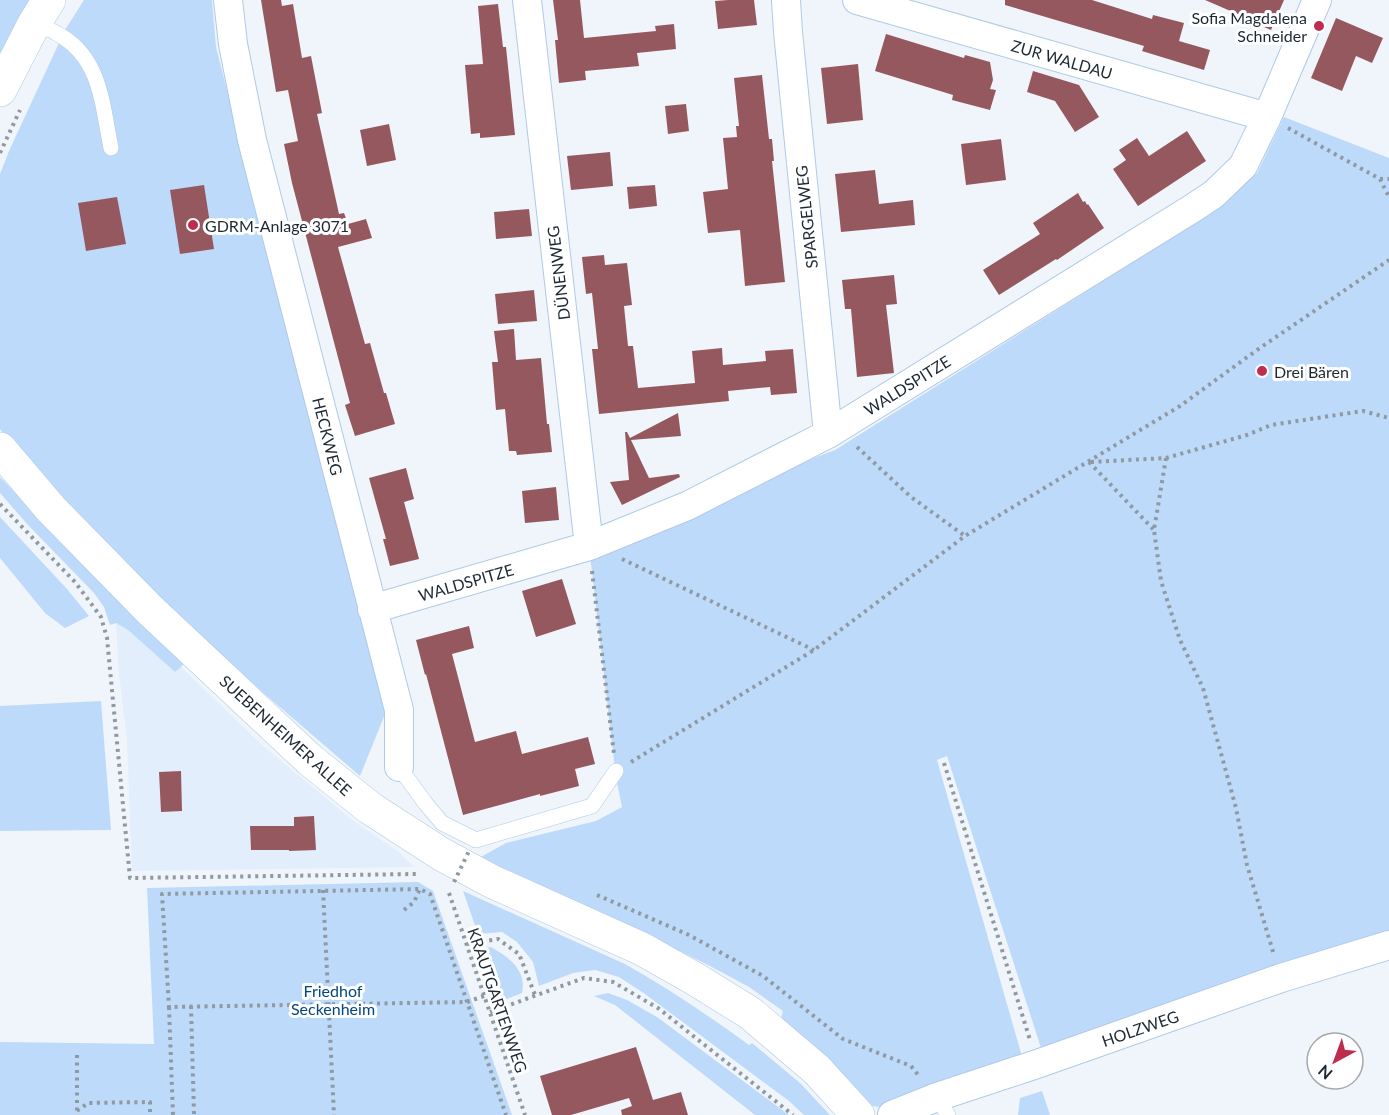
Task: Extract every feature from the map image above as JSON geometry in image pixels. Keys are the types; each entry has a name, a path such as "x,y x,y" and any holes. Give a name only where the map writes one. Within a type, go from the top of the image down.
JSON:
{"main road":[{"path":"0,90 41,12"},
{"name":"SUEBENHEIMER ALLEE","path":"0,449 51,509 150,610 310,760 370,808 441,854 491,881 642,949 750,1013 817,1070 858,1115"}],"street":[{"name":"HECKWEG","path":"228,0 233,44 252,140 399,710 399,767"},
{"name":"DÜNENWEG","path":"527,0 589,546"},
{"name":"SPARGELWEG","path":"786,0 828,434"},
{"name":"ZUR WALDAU","path":"857,0 1267,117"},
{"name":"WALDSPITZE","path":"372,609 589,546 687,506 828,434 1214,194 1243,166 1267,117 1317,0"},
{"name":"HOLZWEG","path":"892,1115 942,1106 1037,1064 1281,978 1389,945"}],"lane":[{"path":"41,12 56,32 75,46 91,66 98,83 111,148"},
{"name":"HECKWEG","path":"399,767 442,823 472,846"},
{"path":"472,846 592,806 616,771"}],"path":[{"path":"1267,117 1380,179 1389,197"},
{"path":"1380,179 1389,178"},
{"path":"814,650 620,558 589,546 616,771 814,650 965,536 1180,406 1257,350 1389,260"},
{"path":"1089,462 1166,458 1246,435 1271,425 1363,411 1389,418"},
{"path":"828,434 855,445 910,497 965,536"},
{"path":"1166,458 1154,530 1161,581 1180,640 1203,688 1236,808 1247,865 1281,978"},
{"path":"1089,462 1154,530"},
{"path":"0,504 75,582 101,617 106,638 130,878 417,874 425,879"},
{"path":"944,762 1037,1064"},
{"path":"454,882 472,846"},
{"path":"404,910 414,902 420,889"},
{"path":"173,1115 162,894 420,889 430,894 506,1115"},
{"name":"KRAUTGARTENWEG","path":"441,889 449,894 525,1115"},
{"path":"323,890 334,1115"},
{"path":"467,944 498,939 519,954 535,995"},
{"path":"490,1012 584,978 614,982 658,1008 793,1115"},
{"path":"169,1007 467,1002 484,996"},
{"path":"191,1006 194,1115"},
{"path":"77,1055 77,1113"},
{"path":"77,1113 88,1103 150,1102 150,1115"}],"shaded area":[{"path":"116,623 128,630 175,672 181,667 263,746 352,820 399,852 414,867 132,871 127,740"}],"green space":[{"path":"0,0 33,0 0,60"},
{"path":"84,0 212,0 216,47 385,714 360,776 158,602 11,444 0,429 0,174 65,30"},
{"path":"1284,117 1389,158 1389,939 1043,1054 947,756 937,760 1023,1060 884,1108 873,1106 781,1018 783,1011 749,987 620,922 479,858 506,843 596,821 622,807 616,778 589,546 693,503 835,450 1200,220 1257,173"},
{"path":"0,477 96,577 184,663 181,667 175,672 128,630 116,623 110,625 104,607 94,593 0,493"},
{"path":"0,517 89,616 65,628 45,613 0,558"},
{"path":"101,701 111,830 0,831 0,706"},
{"name":"Friedhof Seckenheim","path":"418,882 433,891 512,1115 0,1115 0,1042 154,1044 147,888"},
{"path":"463,891 625,964 657,983 749,1045 752,1043 800,1083 830,1115 804,1115 789,1101 619,977 595,970 573,973 539,986 533,962 517,942 502,932 478,934"},
{"path":"491,947 515,965 523,985 522,993 494,1004 478,955 481,948"},
{"path":"608,993 627,1000 657,1017 789,1115 755,1115 615,1005 594,996"},
{"path":"1042,1091 1050,1115 1018,1115 1020,1098"}],"building":[{"path":"261,0 281,0 282,6 293,4 302,58 311,56 322,113 317,114 339,214 344,213 348,224 366,219 372,238 338,247 365,344 370,343 395,424 355,436 345,405 350,403 292,183 284,144 298,141 288,90 276,92"},
{"path":"553,0 580,0 584,38 656,31 655,26 674,24 676,49 637,53 639,66 585,71 586,80 559,83 555,40 558,40"},
{"path":"754,0 757,25 718,29 715,1"},
{"path":"1005,0 1092,0 1152,19 1153,15 1184,23 1179,41 1210,50 1204,70 1142,51 1144,46 1005,5"},
{"path":"1205,0 1284,0 1271,30"},
{"path":"498,4 503,47 506,47 515,135 480,138 480,133 471,134 465,65 483,64 478,6"},
{"path":"1336,18 1383,38 1372,63 1356,56 1342,91 1311,78"},
{"path":"886,34 964,58 965,55 990,62 993,80 990,89 996,90 990,110 952,100 953,95 875,71"},
{"path":"858,64 863,120 827,124 821,68"},
{"path":"1033,71 1079,85 1099,117 1075,132 1055,101 1027,92"},
{"path":"762,75 769,139 772,139 774,161 772,161 785,282 745,286 740,230 708,233 703,192 728,189 723,138 737,137 736,126 739,126 734,78"},
{"path":"686,104 689,131 668,134 665,106"},
{"path":"389,124 396,160 367,166 360,130"},
{"path":"1187,131 1206,161 1138,206 1113,169 1126,160 1119,150 1137,138 1149,156"},
{"path":"1001,139 1006,180 966,185 961,144"},
{"path":"610,152 613,186 571,190 567,156"},
{"path":"875,170 879,204 913,200 915,225 841,232 835,174"},
{"name":"GDRM-Anlage 3071","path":"204,185 214,249 180,254 170,190"},
{"path":"655,185 657,206 629,209 627,187"},
{"path":"1078,193 1104,228 999,295 983,270 1040,234 1033,223"},
{"path":"117,197 126,244 86,251 78,203"},
{"path":"529,209 532,236 496,239 494,212"},
{"path":"604,255 605,265 627,263 632,305 624,306 628,346 633,346 638,388 695,383 692,351 722,348 723,365 766,361 765,351 793,349 797,393 771,395 770,387 728,391 729,401 599,414 592,349 598,349 592,293 586,294 582,257"},
{"path":"894,275 897,304 886,305 894,373 857,377 851,309 845,309 842,280"},
{"path":"534,290 537,321 498,324 495,294"},
{"path":"514,329 516,360 541,358 552,452 517,455 516,451 509,451 505,409 496,410 492,362 498,362 494,331"},
{"path":"678,413 681,436 631,440 649,478 679,474 680,477 622,505 610,482 629,480 625,432 630,438"},
{"path":"406,468 414,499 404,502 419,559 390,566 383,539 386,539 369,478"},
{"path":"556,487 559,520 525,523 522,491"},
{"path":"562,579 576,624 536,637 522,591"},
{"path":"469,626 474,648 452,654 475,742 516,731 522,754 588,737 595,764 575,769 579,786 463,815 416,640"},
{"path":"181,771 182,811 161,812 159,772"},
{"path":"314,816 316,850 251,850 250,826 294,826 294,817"},
{"path":"636,1047 653,1100 681,1092 688,1115 622,1115 621,1110 632,1106 629,1098 571,1115 552,1115 540,1076"}],"place":[{"name":"Sofia Magdalena Schneider","path":"1319,26"},
{"name":"GDRM-Anlage 3071","path":"193,225"},
{"name":"Drei Bären","path":"1262,371"}]}
